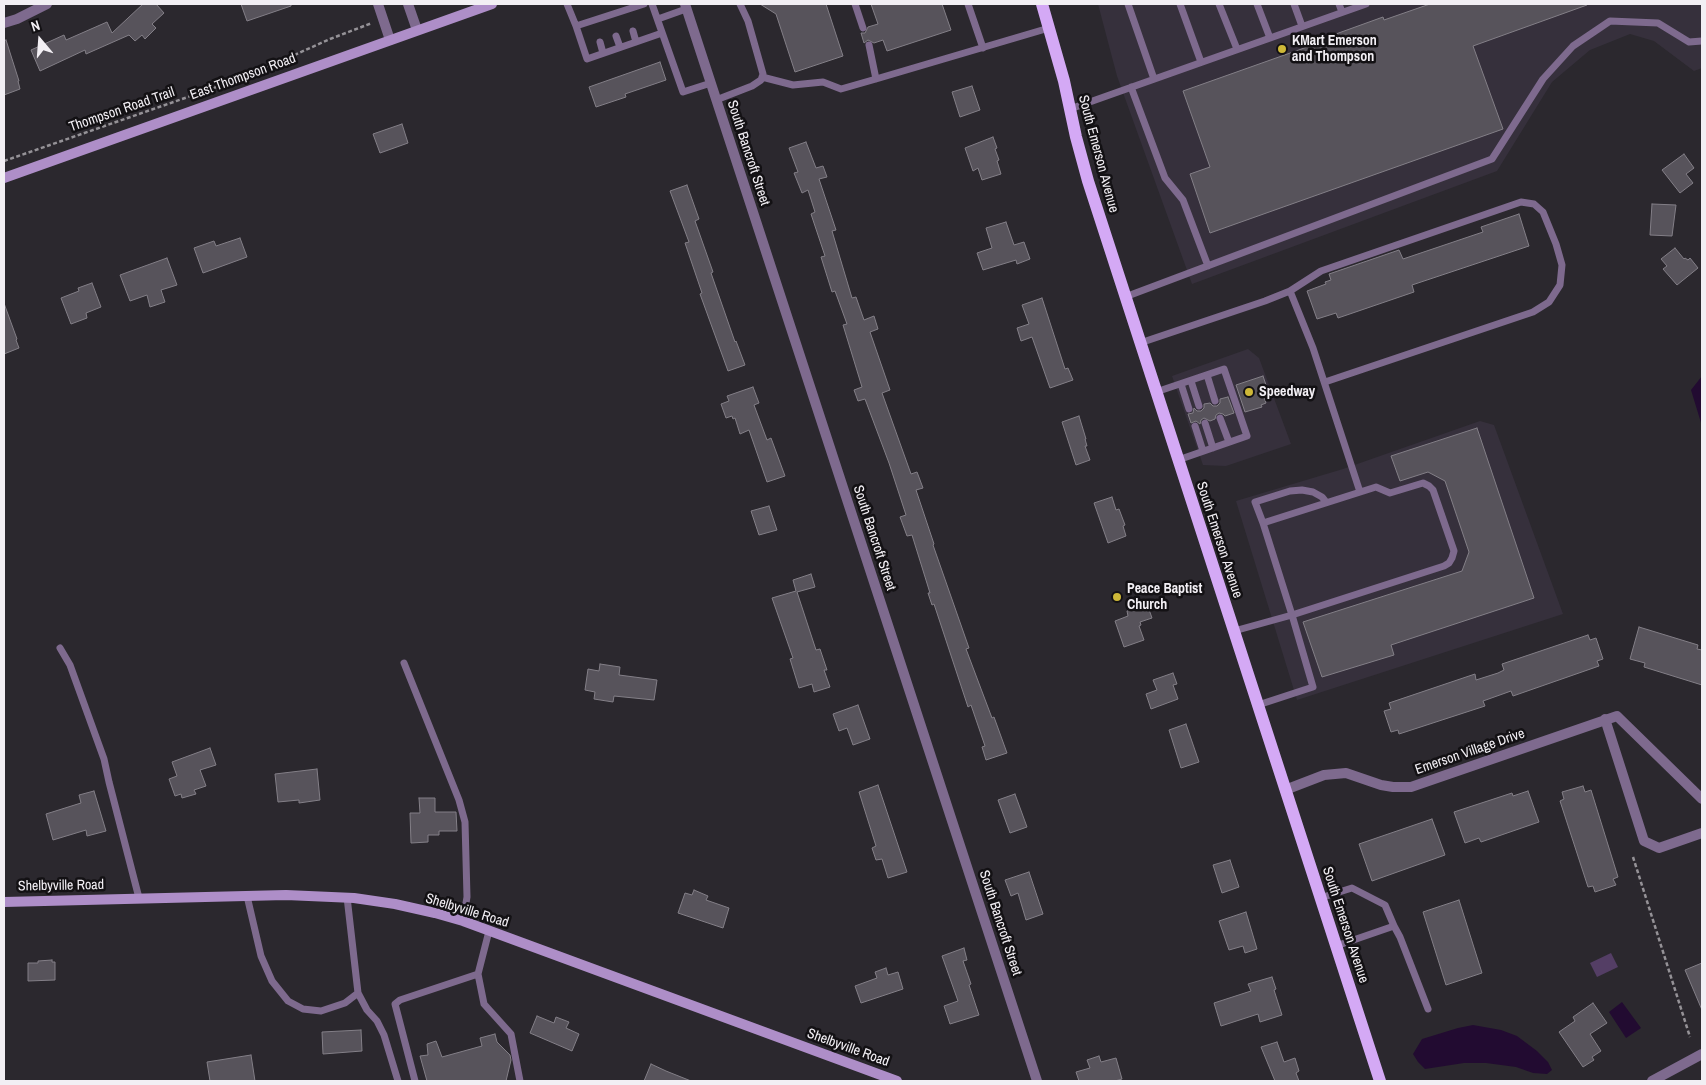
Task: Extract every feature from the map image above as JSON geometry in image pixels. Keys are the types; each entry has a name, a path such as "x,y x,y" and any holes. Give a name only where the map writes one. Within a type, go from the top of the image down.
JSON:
{"main road":[{"name":"East Thompson Road","path":"4,178 492,4"},
{"name":"South Emerson Avenue","path":"1042,4 1064,81 1088,181 1380,1081"},
{"name":"Shelbyville Road","path":"4,902 308,895 395,904 463,921 885,1079 897,1081"}],"street":[{"path":"4,23 47,4"},
{"path":"378,4 390,40"},
{"path":"408,4 417,30"},
{"name":"South Bancroft Street","path":"685,7 1037,1081"},
{"path":"1702,799 1617,716 1605,719 1644,841 1659,848 1702,833"},
{"name":"Emerson Village Drive","path":"1285,790 1324,775 1346,773 1381,785 1412,787 1605,719"},
{"path":"1652,1081 1702,1054"}],"lane":[{"path":"567,4 587,59 662,33"},
{"path":"576,26 594,24 627,13 644,4"},
{"path":"652,4 683,92 710,83"},
{"path":"716,100 752,86 764,74 748,21 740,4"},
{"path":"855,4 863,28"},
{"path":"968,4 983,48"},
{"path":"1128,4 1154,79"},
{"path":"1180,4 1201,62"},
{"path":"1219,4 1237,49"},
{"path":"1257,4 1270,38"},
{"path":"1294,4 1302,26"},
{"path":"1339,4 1342,12"},
{"path":"1070,109 1366,4"},
{"path":"658,19 685,7"},
{"path":"1125,296 1492,159 1543,79 1573,46 1610,21 1658,23 1689,42 1702,41"},
{"path":"762,77 793,85 823,82 841,89 1049,28"},
{"path":"633,31 636,42"},
{"path":"616,36 620,47"},
{"path":"600,42 604,53"},
{"path":"869,45 876,80"},
{"path":"1131,87 1165,178 1183,200 1208,266"},
{"path":"1140,343 1290,291 1321,271 1521,202 1534,204 1543,212 1562,265 1560,285 1549,302 1533,312 1325,382"},
{"path":"1290,291 1325,382 1360,492"},
{"path":"1156,392 1224,369 1247,436 1178,460"},
{"path":"1207,375 1215,401"},
{"path":"1191,381 1199,406"},
{"path":"1181,384 1189,409"},
{"path":"1220,418 1229,442"},
{"path":"1205,423 1213,448"},
{"path":"1195,426 1203,451"},
{"path":"1234,631 1292,615 1444,566 1452,558 1454,551 1433,490 1423,483 1390,493 1376,487 1263,523"},
{"path":"1258,705 1313,687 1292,615 1255,502 1290,491 1302,490 1313,492 1322,497 1326,502"},
{"path":"60,648 70,665 104,759 139,898"},
{"path":"404,663 459,800 465,822 467,897 463,921"},
{"path":"1320,898 1352,888 1385,904 1428,1009"},
{"path":"247,896 261,956 272,981 288,1001 303,1009 321,1011 345,1003 358,993"},
{"path":"347,898 358,993 384,1035 398,1081"},
{"path":"1336,946 1394,926"},
{"path":"489,931 478,974 484,1004 511,1034 520,1081"},
{"path":"415,1081 395,1004 400,1000 478,974"}],"path":[{"name":"Thompson Road Trail","path":"4,161 242,78 330,39 372,23"},
{"path":"1634,857 1690,1037"}],"shaded area":[{"path":"1098,4 1702,4 1702,68 1694,71 1654,41 1630,34 1590,50 1552,82 1497,171 1192,284 1117,76"},
{"path":"1248,349 1259,358 1291,444 1226,466 1203,465 1172,376"},
{"path":"1702,376 1702,426 1691,390"},
{"path":"1480,421 1494,425 1563,614 1297,700 1236,501 1343,469"},
{"path":"1611,953 1618,967 1597,977 1590,963"},
{"path":"1622,1002 1641,1028 1626,1038 1609,1012"},
{"path":"1473,1025 1501,1030 1517,1036 1537,1051 1548,1062 1552,1070 1547,1074 1533,1073 1516,1067 1486,1063 1464,1063 1425,1069 1413,1054 1422,1039"}],"building":[{"path":"143,4 156,4 164,13 152,24 156,28 145,39 142,35 135,41 129,35 86,54 85,50 40,71 31,50 64,35 66,40 107,22 112,33"},
{"path":"241,4 291,4 291,6 247,21"},
{"path":"760,4 826,4 843,56 795,72 776,14"},
{"path":"871,4 942,4 951,30 887,51 883,40 874,43 868,40 864,43 861,33 865,33 868,27 878,24"},
{"path":"1430,4 1587,5 1473,46 1503,129 1210,233 1190,174 1210,167 1183,91 1324,41 1322,39 1383,17 1384,20"},
{"path":"6,40 20,89 4,95 4,41"},
{"path":"660,62 666,80 625,94 626,97 596,107 589,87"},
{"path":"972,86 980,110 960,117 952,92"},
{"path":"402,124 408,143 380,153 373,134"},
{"path":"993,137 997,148 995,149 1001,174 982,180 978,168 973,171 965,148"},
{"path":"806,142 816,168 823,166 827,177 819,179 836,230 832,231 852,298 856,297 864,320 874,316 878,329 870,332 890,390 882,393 911,474 917,472 923,488 916,490 933,545 969,648 966,649 1007,753 986,760 982,747 985,746 971,705 968,707 934,604 932,605 912,535 907,536 900,517 906,515 889,463 865,399 858,401 854,390 862,387 843,325 847,324 835,291 832,292 821,257 825,256 811,214 815,212 808,190 802,193 794,173 798,172 789,148"},
{"path":"1684,154 1694,168 1686,174 1693,183 1680,193 1662,170"},
{"path":"687,185 699,219 695,221 713,272 711,273 745,365 728,371 700,294 702,293 685,243 689,242 670,191"},
{"path":"1652,204 1676,205 1672,236 1650,235"},
{"path":"1519,214 1529,246 1412,285 1414,292 1338,318 1336,313 1317,319 1307,291 1326,284 1325,282 1331,280 1329,274 1399,250 1403,259 1483,232 1481,227"},
{"path":"1006,222 1014,245 1024,242 1030,259 1017,264 1016,260 983,270 977,253 992,248 986,228"},
{"path":"240,238 247,257 203,273 194,248 214,241 216,246"},
{"path":"1675,248 1684,259 1688,260 1690,258 1698,268 1677,285 1663,269 1667,266 1661,259"},
{"path":"167,258 177,285 161,290 165,302 150,307 147,295 130,301 120,275"},
{"path":"92,283 101,307 86,313 87,318 71,324 61,298 79,291 78,288"},
{"path":"1042,298 1065,369 1068,368 1073,380 1050,388 1032,337 1021,341 1017,328 1029,324 1022,305"},
{"path":"4,307 19,348 4,354"},
{"path":"1263,376 1268,391 1262,392 1266,403 1261,405 1262,407 1245,412 1236,385"},
{"path":"753,387 759,403 754,405 767,440 771,438 785,476 767,482 749,430 740,434 735,418 733,419 732,416 726,418 721,404 729,401 727,396"},
{"path":"1228,397 1234,413 1225,416 1219,413 1215,419 1210,421 1204,418 1200,424 1196,421 1191,423 1188,414 1193,413 1194,408 1197,411 1201,411 1204,408 1204,404 1210,403 1213,406 1217,406 1220,403 1220,399"},
{"path":"1079,416 1090,460 1076,465 1062,422"},
{"path":"1477,428 1534,598 1391,645 1394,655 1322,677 1303,622 1462,571 1469,552 1445,481 1428,472 1400,481 1391,456"},
{"path":"1112,497 1116,510 1119,509 1125,525 1123,526 1126,536 1108,543 1094,503"},
{"path":"769,506 777,530 759,535 751,511"},
{"path":"811,574 815,587 797,592 816,650 820,649 830,687 814,692 812,684 799,688 790,659 793,658 772,598 796,591 793,580"},
{"path":"1147,604 1152,618 1140,622 1141,625 1139,626 1144,640 1124,647 1115,621 1128,616 1127,611"},
{"path":"1639,627 1698,645 1697,649 1702,650 1702,685 1644,667 1645,663 1630,659"},
{"path":"1588,635 1590,640 1596,638 1603,659 1597,661 1599,666 1513,696 1511,691 1483,701 1485,706 1399,734 1398,730 1391,732 1384,711 1391,709 1389,703 1475,674 1476,680 1498,673 1504,670 1502,664"},
{"path":"600,664 620,667 619,675 657,680 654,700 614,696 613,702 594,699 595,692 585,690 588,669 599,671"},
{"path":"1173,673 1177,684 1173,685 1178,699 1151,709 1146,694 1157,690 1153,680"},
{"path":"858,705 870,739 853,745 847,728 839,731 833,714"},
{"path":"1186,724 1199,762 1181,768 1169,730"},
{"path":"210,748 216,765 200,770 206,786 194,790 196,794 182,798 181,794 175,796 169,779 177,776 172,762"},
{"path":"317,769 320,800 299,803 299,800 278,802 275,774"},
{"path":"878,785 907,872 888,878 882,859 876,860 872,848 876,846 859,792"},
{"path":"1583,786 1585,792 1591,790 1618,877 1613,879 1616,885 1595,892 1593,886 1588,887 1560,801 1564,799 1562,792"},
{"path":"94,791 106,831 87,836 86,830 53,840 46,814 81,803 79,795"},
{"path":"1528,791 1539,822 1481,842 1479,838 1465,843 1454,812 1512,793 1513,796"},
{"path":"1015,794 1027,827 1010,833 998,800"},
{"path":"419,798 435,798 435,812 456,812 457,831 439,831 439,835 428,835 428,842 411,843 410,813 420,813"},
{"path":"1432,819 1445,855 1372,881 1359,844"},
{"path":"1230,860 1239,887 1222,893 1213,865"},
{"path":"1029,872 1043,914 1026,920 1018,893 1011,896 1005,880"},
{"path":"694,890 708,896 706,900 729,908 723,928 678,913 685,893 692,895"},
{"path":"1459,900 1482,973 1446,985 1423,912"},
{"path":"1246,912 1257,949 1245,953 1243,946 1229,950 1219,921"},
{"path":"964,948 967,960 963,961 979,1015 950,1024 944,1006 958,1001 942,956"},
{"path":"52,960 52,962 55,962 55,980 28,981 28,963"},
{"path":"1702,963 1702,1010 1685,970"},
{"path":"886,968 888,975 898,972 903,989 861,1003 855,986 877,978 875,972"},
{"path":"1272,977 1282,1015 1260,1022 1258,1014 1221,1026 1214,1003 1251,991 1248,984"},
{"path":"1593,1003 1607,1023 1590,1034 1601,1051 1592,1057 1594,1060 1583,1067 1559,1032 1575,1021 1573,1017"},
{"path":"537,1016 554,1023 556,1017 569,1022 566,1028 579,1034 572,1051 530,1033"},
{"path":"361,1030 362,1051 323,1054 322,1032"},
{"path":"495,1034 497,1042 510,1055 511,1060 506,1081 427,1081 420,1056 428,1055 427,1044 436,1041 442,1057 482,1046 480,1038"},
{"path":"1277,1042 1284,1062 1295,1058 1299,1071 1296,1073 1299,1081 1275,1081 1261,1047"},
{"path":"251,1055 255,1081 210,1081 207,1062"},
{"path":"1099,1056 1101,1062 1116,1058 1122,1079 1115,1081 1079,1081 1076,1072 1090,1068 1087,1060"},
{"path":"651,1064 666,1071 691,1081 644,1081"}],"place":[{"name":"KMart Emerson and Thompson","path":"1282,49"},
{"name":"Speedway","path":"1249,392"},
{"name":"Peace Baptist Church","path":"1117,597"}]}
